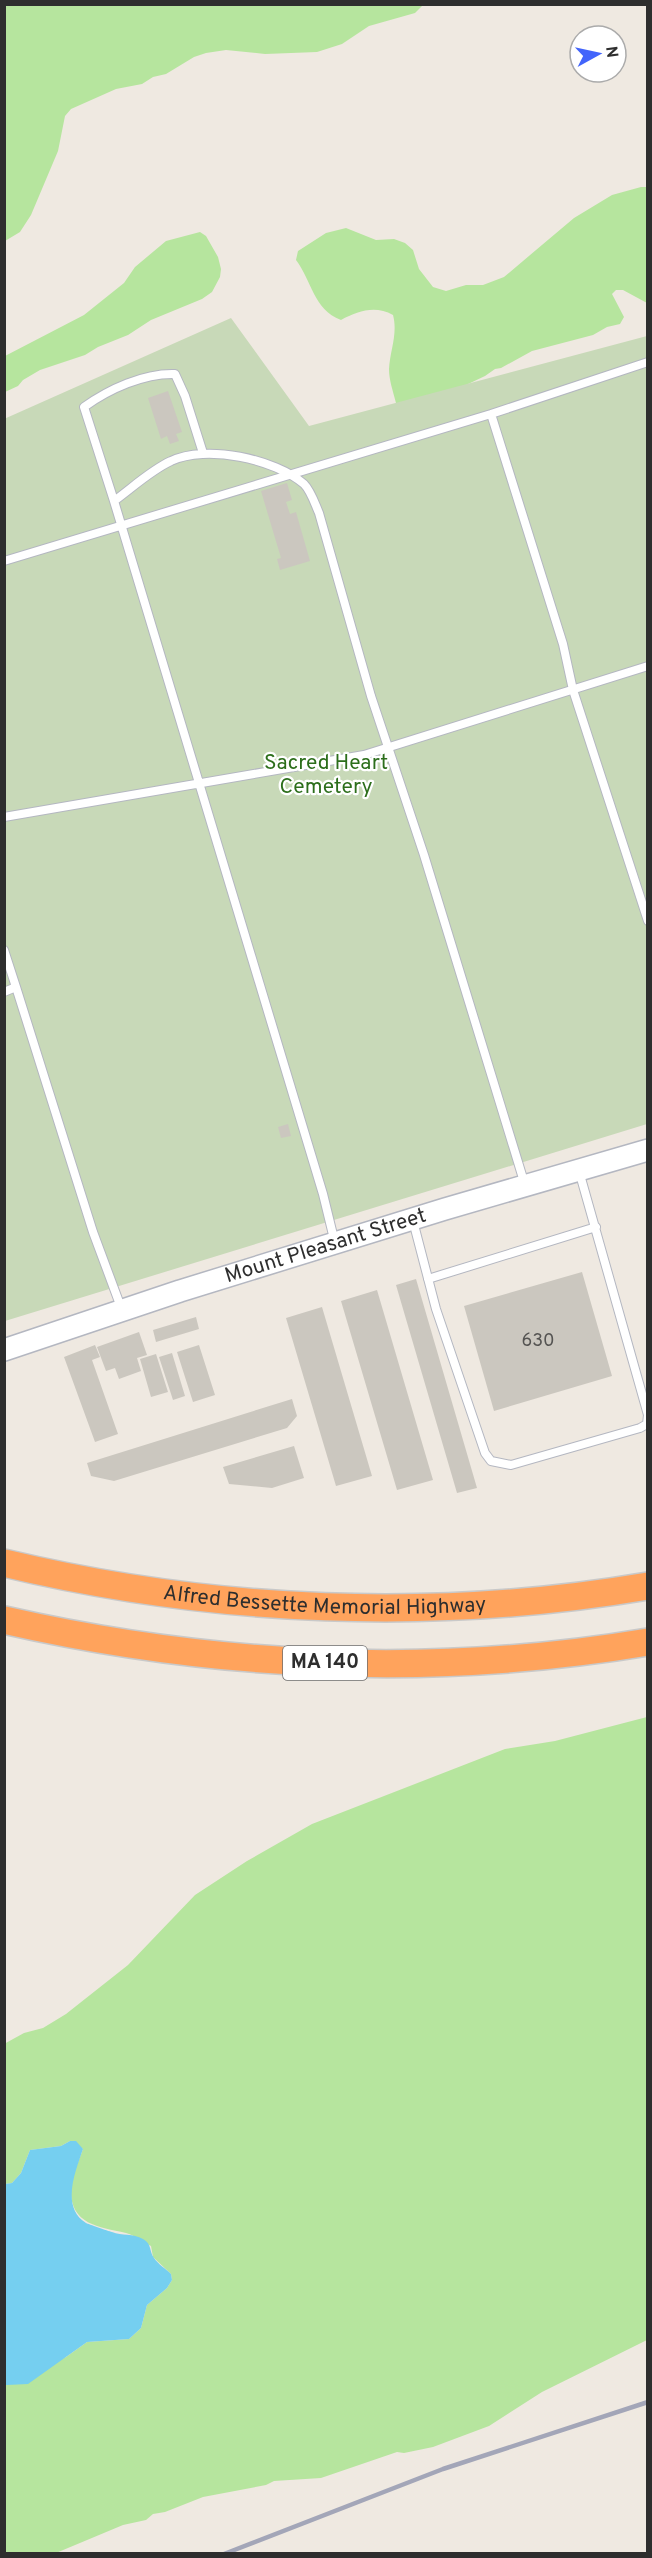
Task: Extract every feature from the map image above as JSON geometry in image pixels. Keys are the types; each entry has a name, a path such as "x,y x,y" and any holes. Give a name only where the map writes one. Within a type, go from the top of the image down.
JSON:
{"highway":[{"name":"Alfred Bessette Memorial Highway","path":"4,1563 49,1574 156,1592 309,1605 405,1607 499,1604 583,1596 648,1586"},
{"name":"MA 140","path":"4,1620 76,1636 169,1651 323,1663 415,1664 498,1660 587,1652 648,1642"}],"main road":[{"name":"Mount Pleasant Street","path":"4,1350 412,1219 648,1150"}],"lane":[{"path":"4,561 491,414 648,362"},
{"path":"203,453 185,396 175,374 160,374 129,384 84,407 324,1194 336,1244"},
{"path":"491,414 563,644 573,690 648,921"},
{"path":"114,501 172,460 203,453 259,460 288,474 305,486 319,513 371,696 526,1185"},
{"path":"4,817 364,755 648,666"},
{"path":"4,950 93,1232 122,1311"},
{"path":"4,992 16,987"},
{"path":"412,1219 436,1309 485,1453 491,1461 511,1465 640,1428 647,1424 648,1415 579,1170"},
{"path":"428,1279 596,1227"}],"green space":[{"path":"4,5 423,5 415,13 369,26 342,44 317,52 265,54 226,50 206,53 142,84 116,89 71,109 65,116 58,151 31,215 20,232 5,241"},
{"path":"647,187 647,303 623,290 616,290 612,294 624,317 620,324 607,327 593,335 532,351 447,394 409,406 396,403 390,377 389,369 395,329 393,315 373,310 360,312 341,320 332,315 319,302 296,260 298,251 326,233 346,228 376,240 394,239 405,243 413,250 419,269 433,287 446,291 466,285 483,285 504,277 574,218 612,195"},
{"path":"200,232 206,236 218,257 221,269 220,277 212,292 202,299 151,320 128,335 85,355 40,370 23,380 18,386 5,392 5,356 84,315 124,283 135,267 166,241"},
{"name":"Sacred Heart Cemetery","path":"231,318 309,426 647,336 647,1124 5,1321 4,419"},
{"path":"647,1717 647,2340 542,2392 489,2426 433,2447 404,2453 397,2452 321,2478 274,2481 266,2485 203,2497 165,2512 153,2514 146,2520 123,2525 56,2553 5,2553 5,2385 66,2357 87,2342 129,2339 141,2328 147,2305 167,2288 172,2280 171,2274 153,2257 151,2246 129,2234 95,2225 79,2216 71,2198 71,2185 83,2149 70,2141 61,2146 30,2150 21,2173 12,2183 5,2184 4,2044 24,2033 43,2028 66,2014 128,1965 195,1895 247,1861 312,1824 505,1749 555,1741"}],"water":[{"path":"70,2141 76,2141 83,2149 72,2188 74,2208 78,2216 94,2226 143,2239 148,2243 156,2260 171,2274 172,2280 167,2288 147,2305 141,2328 129,2339 87,2342 28,2384 4,2385 5,2184 12,2183 21,2173 30,2150 61,2146"}],"building":[{"path":"168,391 182,432 176,434 179,441 170,444 167,436 161,439 148,398"},
{"path":"287,483 292,500 286,502 290,514 296,512 310,561 280,570 277,559 281,558 261,491"},
{"path":"288,1124 291,1136 281,1138 278,1127"},
{"path":"582,1272 612,1376 494,1411 464,1306"},
{"path":"416,1279 477,1488 457,1493 396,1285"},
{"path":"377,1290 433,1480 397,1490 341,1301"},
{"path":"322,1307 372,1476 336,1486 286,1318"},
{"path":"196,1317 199,1329 156,1342 153,1330"},
{"path":"139,1332 147,1355 137,1358 141,1371 119,1379 115,1368 106,1371 97,1347"},
{"path":"95,1345 100,1357 92,1360 118,1434 95,1442 64,1357"},
{"path":"199,1345 215,1395 193,1402 177,1352"},
{"path":"172,1353 185,1396 173,1400 159,1357"},
{"path":"156,1354 168,1392 151,1397 140,1359"},
{"path":"292,1399 297,1416 287,1428 114,1481 91,1476 87,1463"},
{"path":"294,1446 304,1478 272,1488 229,1484 223,1467"}],"railway":[{"path":"224,2554 443,2469 648,2402"}]}
